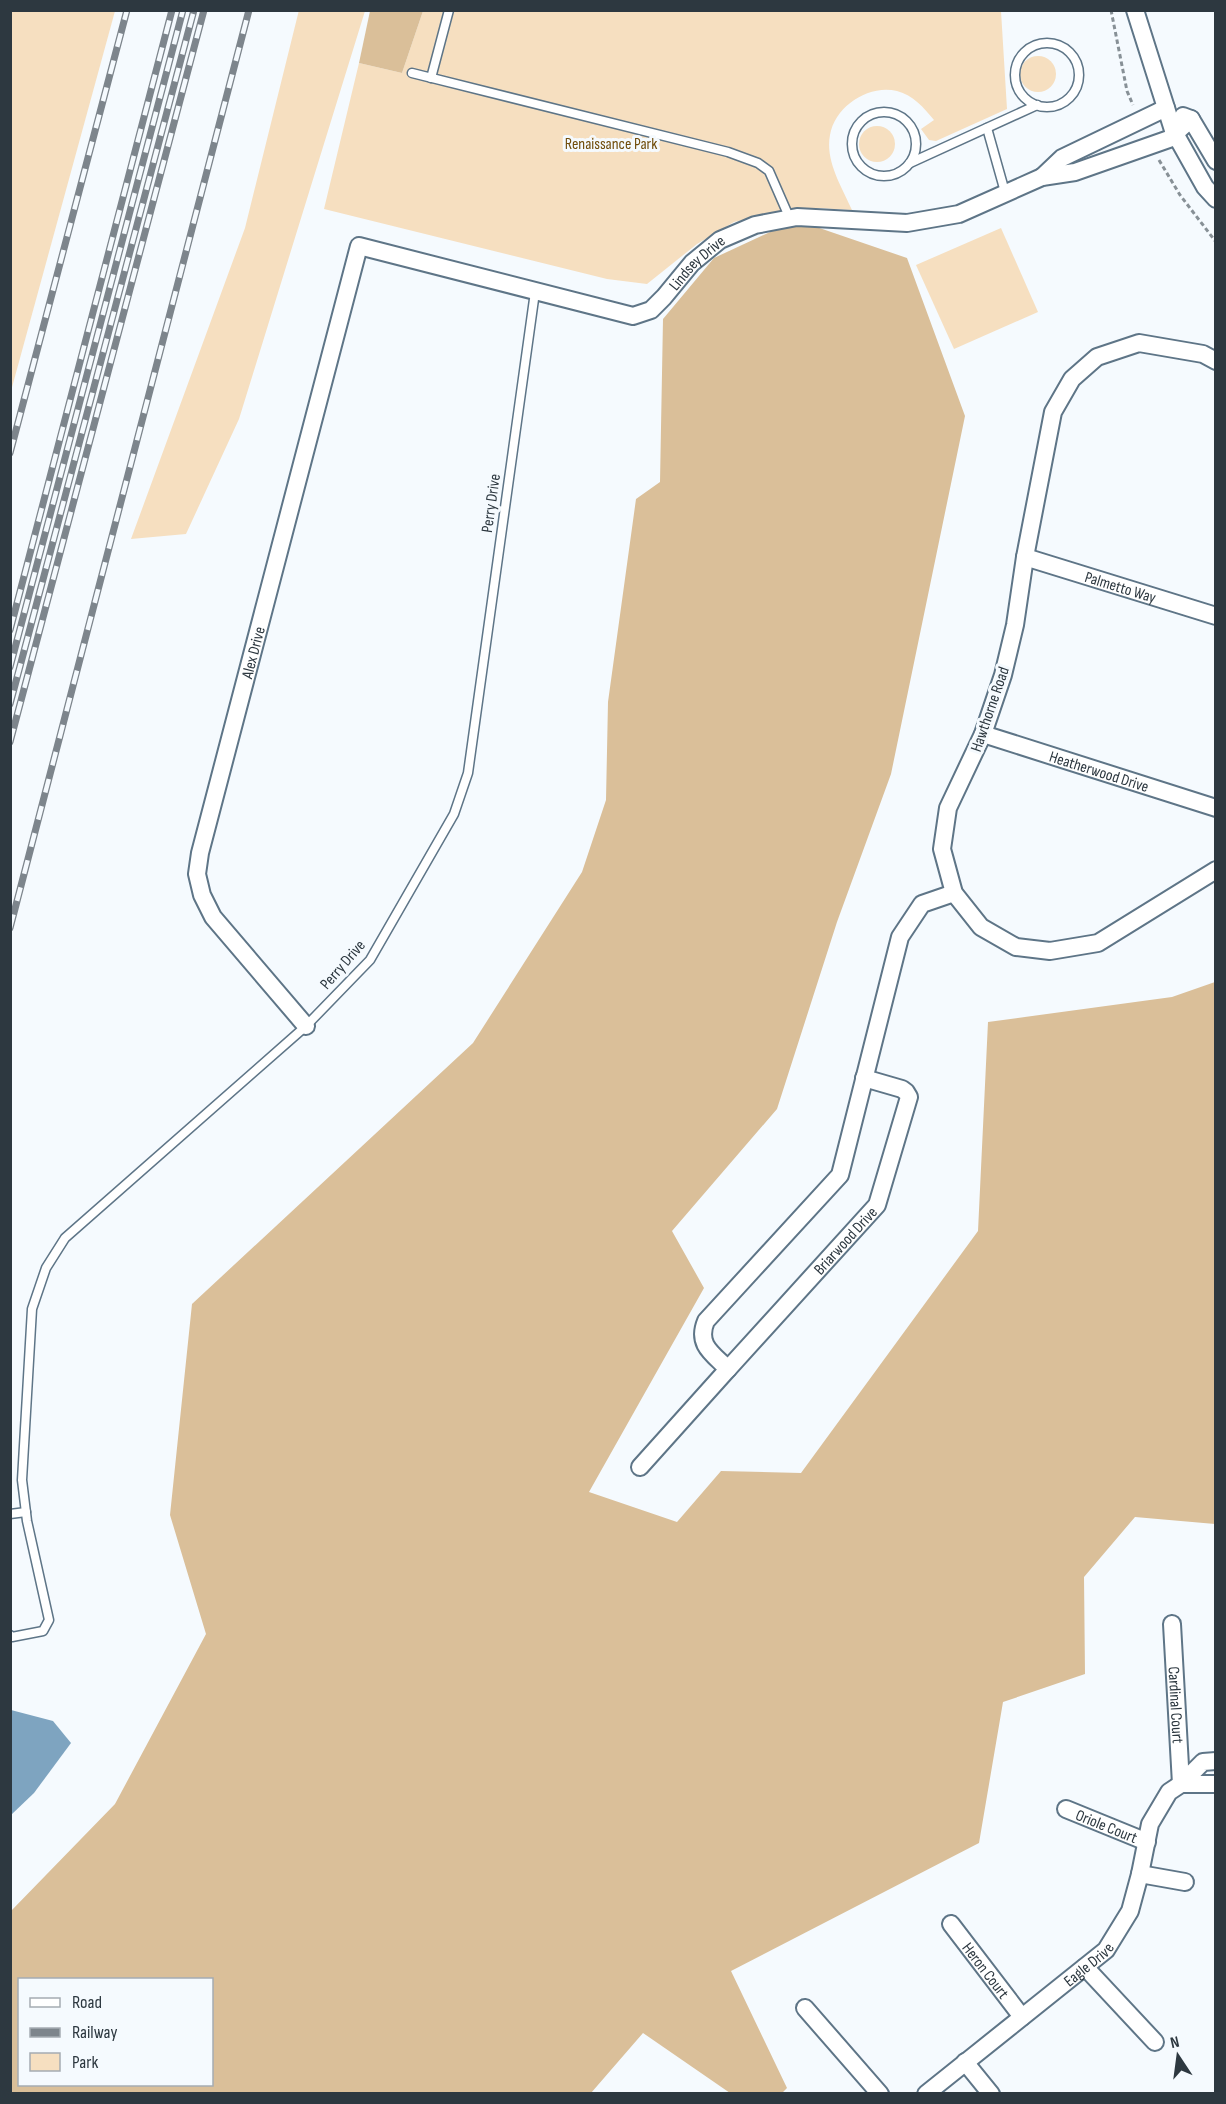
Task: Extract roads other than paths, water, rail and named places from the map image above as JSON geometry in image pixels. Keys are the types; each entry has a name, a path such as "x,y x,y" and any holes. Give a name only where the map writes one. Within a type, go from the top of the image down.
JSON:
{"street":[{"path":"1136,10 1175,134 1205,187 1215,199"},
{"path":"1166,108 1191,119 1215,161"},
{"name":"Lindsey Drive","path":"1042,177 1062,158 1166,108"},
{"name":"Lindsey Drive","path":"359,246 633,316 651,310 692,262 720,240 755,225 797,218 908,223 959,214 1042,177 1075,172 1169,139 1191,119"},
{"name":"Alex Drive","path":"306,1026 213,917 202,895 197,874 200,853 359,246"},
{"name":"Hawthorne Road","path":"1215,361 1203,354 1139,343 1097,357 1072,379 1053,412 1025,557 1015,625 1003,675 983,734 948,808 942,849 954,894 981,927 1016,947 1050,951 1098,943 1215,870"},
{"name":"Palmetto Way","path":"1025,557 1215,616"},
{"name":"Heatherwood Drive","path":"983,734 1215,808"},
{"path":"728,1369 702,1340 702,1331 706,1321 840,1175 900,938 922,904 954,894"},
{"name":"Briarwood Drive","path":"640,1467 877,1205 909,1097 902,1089 864,1078"},
{"name":"Cardinal Court","path":"1172,1624 1181,1784"},
{"name":"Eagle Drive","path":"926,2094 1106,1950 1130,1911 1150,1824 1169,1792 1181,1784 1203,1762 1215,1761"},
{"path":"1181,1784 1215,1784"},
{"name":"Oriole Court","path":"1066,1809 1147,1842"},
{"path":"1140,1874 1185,1882"},
{"name":"Heron Court","path":"951,1924 1022,2017"},
{"path":"1085,1967 1155,2042"},
{"path":"805,2008 880,2094"},
{"path":"965,2062 991,2094"}],"lane":[{"path":"431,78 449,10"},
{"path":"909,163 915,154 916,144 914,134 902,118 882,113 872,115 862,121 853,140 853,151 857,161 873,174 894,175 909,163 1037,105 1046,107 1065,101 1073,94 1077,84 1077,64 1072,56 1055,44 1034,46 1025,52 1015,71 1015,81 1019,92 1026,100 1037,105"},
{"path":"412,73 728,152 758,163 769,171 790,219"},
{"path":"987,128 1005,192"},
{"name":"Perry Drive","path":"10,1635 12,1637 43,1631 50,1620 27,1521 22,1480 32,1309 46,1268 65,1238 306,1026 370,960 454,814 468,773 535,292"},
{"path":"10,1514 26,1512"}],"water":[{"path":"11,1710 53,1721 71,1743 34,1793 11,1815"}],"railway":[{"path":"10,453 127,10"},
{"path":"10,630 172,10"},
{"path":"10,667 183,10"},
{"path":"10,704 194,10"},
{"path":"10,742 204,10"},
{"path":"10,928 249,10"}],"park label":[{"name":"Renaissance Park","path":"611,143"}]}
